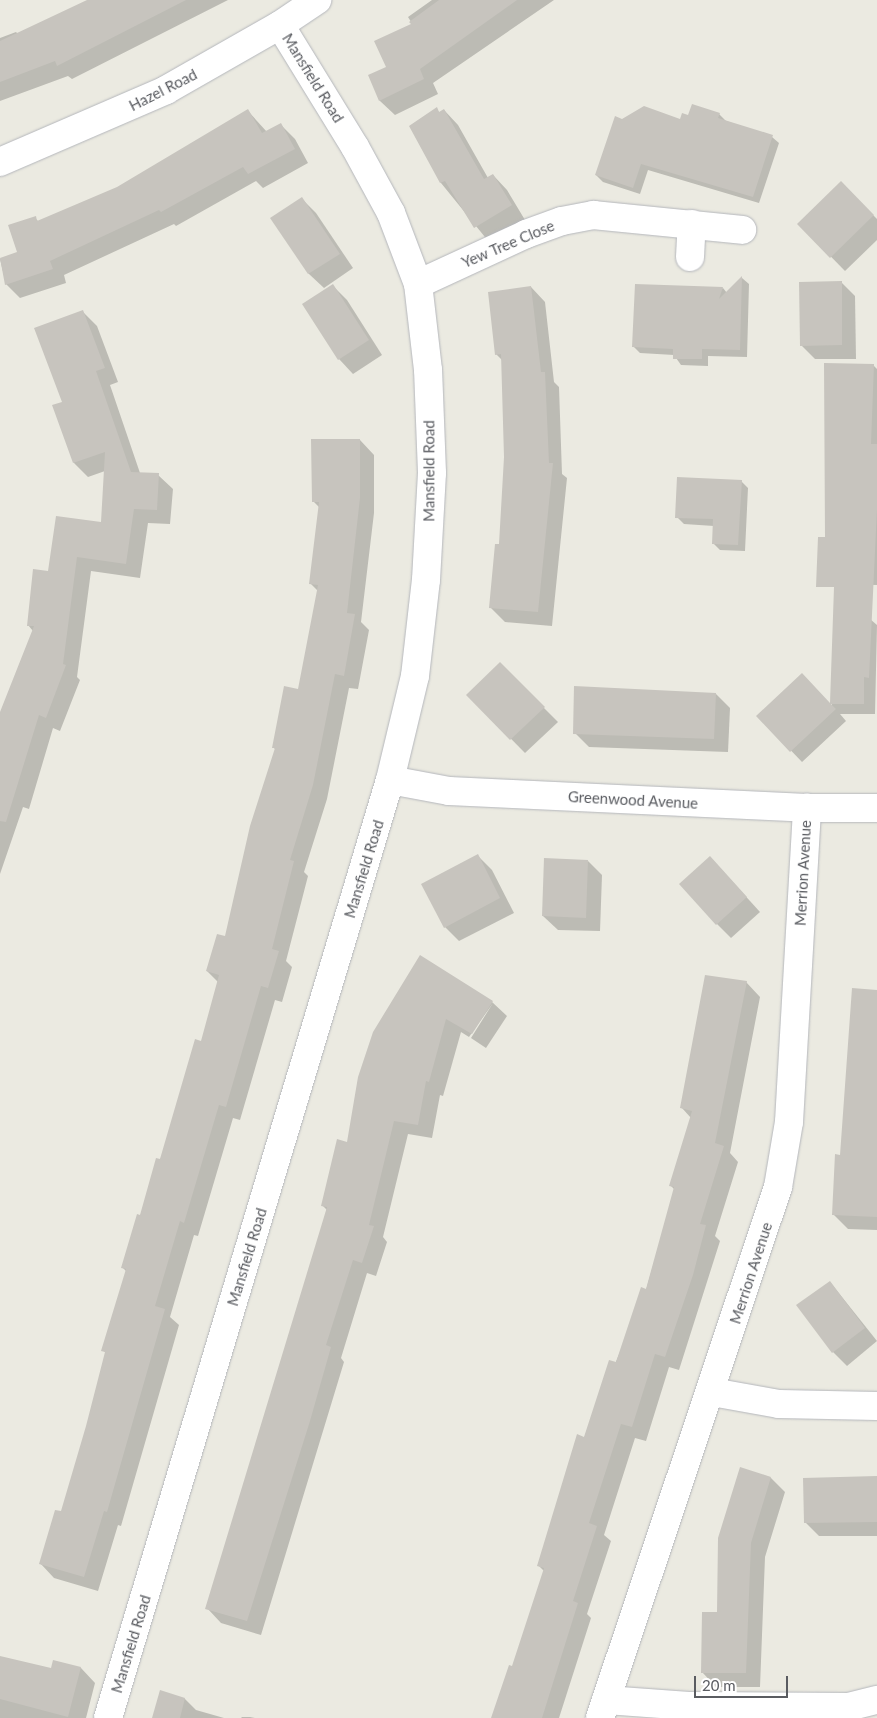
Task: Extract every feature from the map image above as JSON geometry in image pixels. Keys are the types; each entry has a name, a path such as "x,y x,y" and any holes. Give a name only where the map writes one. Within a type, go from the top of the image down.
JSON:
{"street":[{"name":"Hazel Road","path":"0,162 166,90 280,26 317,0"},
{"name":"Mansfield Road","path":"108,1718 390,780 415,676 426,580 431,483 428,370 418,284 406,247 386,204 355,147 280,26"},
{"name":"Yew Tree Close","path":"418,284 526,234 562,221 609,216 742,230"},
{"path":"690,257 692,224"},
{"name":"Greenwood Avenue","path":"390,780 449,791 807,808 877,808"},
{"name":"Merrion Avenue","path":"603,1709 712,1392 778,1187 789,1122 807,808"},
{"path":"712,1392 779,1404 877,1406"},
{"path":"603,1709 689,1706 848,1707 877,1700"}],"building":[{"path":"87,0 186,0 57,66 55,61 0,82 0,41"},
{"path":"439,0 517,0 420,69 424,79 379,101 368,75 386,67 374,41 411,24 409,22"},
{"path":"692,104 720,113 718,118 773,135 753,197 641,164 633,188 595,175 615,116 622,119 644,106 680,119 682,113 688,115"},
{"path":"437,107 439,112 444,109 484,179 493,174 512,205 474,228 445,181 440,183 409,126"},
{"path":"248,109 262,133 281,123 295,149 248,174 243,167 161,212 159,210 50,261 53,269 5,285 0,258 17,252 8,225 36,216 37,221 117,187"},
{"path":"841,181 874,215 830,258 797,224"},
{"path":"302,197 340,254 308,274 270,218"},
{"path":"742,276 740,350 702,349 702,359 673,359 673,349 632,347 635,284 723,287 719,299"},
{"path":"842,281 842,345 800,346 799,282"},
{"path":"333,284 369,340 338,360 302,304"},
{"path":"531,286 541,372 545,372 549,463 553,463 538,612 489,608 495,544 499,544 504,457 501,354 495,355 488,292"},
{"path":"83,310 105,368 96,371 131,472 159,473 157,510 134,509 126,564 77,557 63,664 66,665 46,718 39,715 6,822 0,821 0,712 34,626 27,626 33,569 48,571 56,516 101,522 105,452 73,463 52,405 62,402 34,328"},
{"path":"824,363 874,364 871,444 877,444 877,509 869,678 864,677 864,704 831,704 836,709 790,752 756,716 802,673 830,703 834,587 816,587 818,537 825,537"},
{"path":"311,439 360,439 360,498 347,613 355,614 344,676 335,674 313,785 290,860 294,861 272,949 279,951 268,988 261,986 226,1107 219,1105 184,1223 180,1221 155,1306 165,1309 107,1512 104,1511 84,1577 39,1564 55,1510 61,1511 86,1426 105,1352 101,1351 126,1269 121,1268 137,1214 140,1215 156,1158 160,1159 195,1039 201,1041 219,975 206,971 217,934 225,936 250,826 275,748 272,748 284,686 298,689 318,585 309,584 319,502 312,502"},
{"path":"677,477 742,480 738,545 712,544 713,519 675,518"},
{"path":"500,662 545,707 510,740 466,695"},
{"path":"574,686 716,693 714,739 573,734"},
{"path":"478,854 500,898 444,928 421,884"},
{"path":"710,856 747,897 716,925 679,884"},
{"path":"544,858 588,860 586,918 542,916"},
{"path":"420,955 493,1001 472,1034 446,1019 429,1082 426,1081 418,1125 394,1121 369,1225 374,1226 362,1263 353,1260 326,1345 331,1347 310,1421 247,1621 205,1609 327,1207 321,1206 337,1139 347,1142 358,1077 373,1032"},
{"path":"705,975 747,981 715,1143 724,1146 700,1224 706,1225 693,1275 665,1357 655,1354 632,1427 621,1424 589,1523 597,1526 573,1601 578,1603 542,1718 491,1718 509,1665 512,1666 544,1568 537,1566 577,1434 584,1437 609,1360 616,1362 641,1287 646,1289 674,1187 669,1186 692,1111 680,1108"},
{"path":"852,988 877,990 877,1217 832,1215 835,1154 840,1155"},
{"path":"830,1281 865,1328 832,1353 796,1305"},
{"path":"740,1467 771,1477 751,1543 746,1673 701,1673 702,1612 717,1612 718,1538"},
{"path":"877,1476 877,1522 804,1523 803,1478"},
{"path":"0,1656 51,1668 53,1660 81,1667 68,1717 0,1699"},
{"path":"160,1690 185,1698 180,1718 152,1718"}]}
